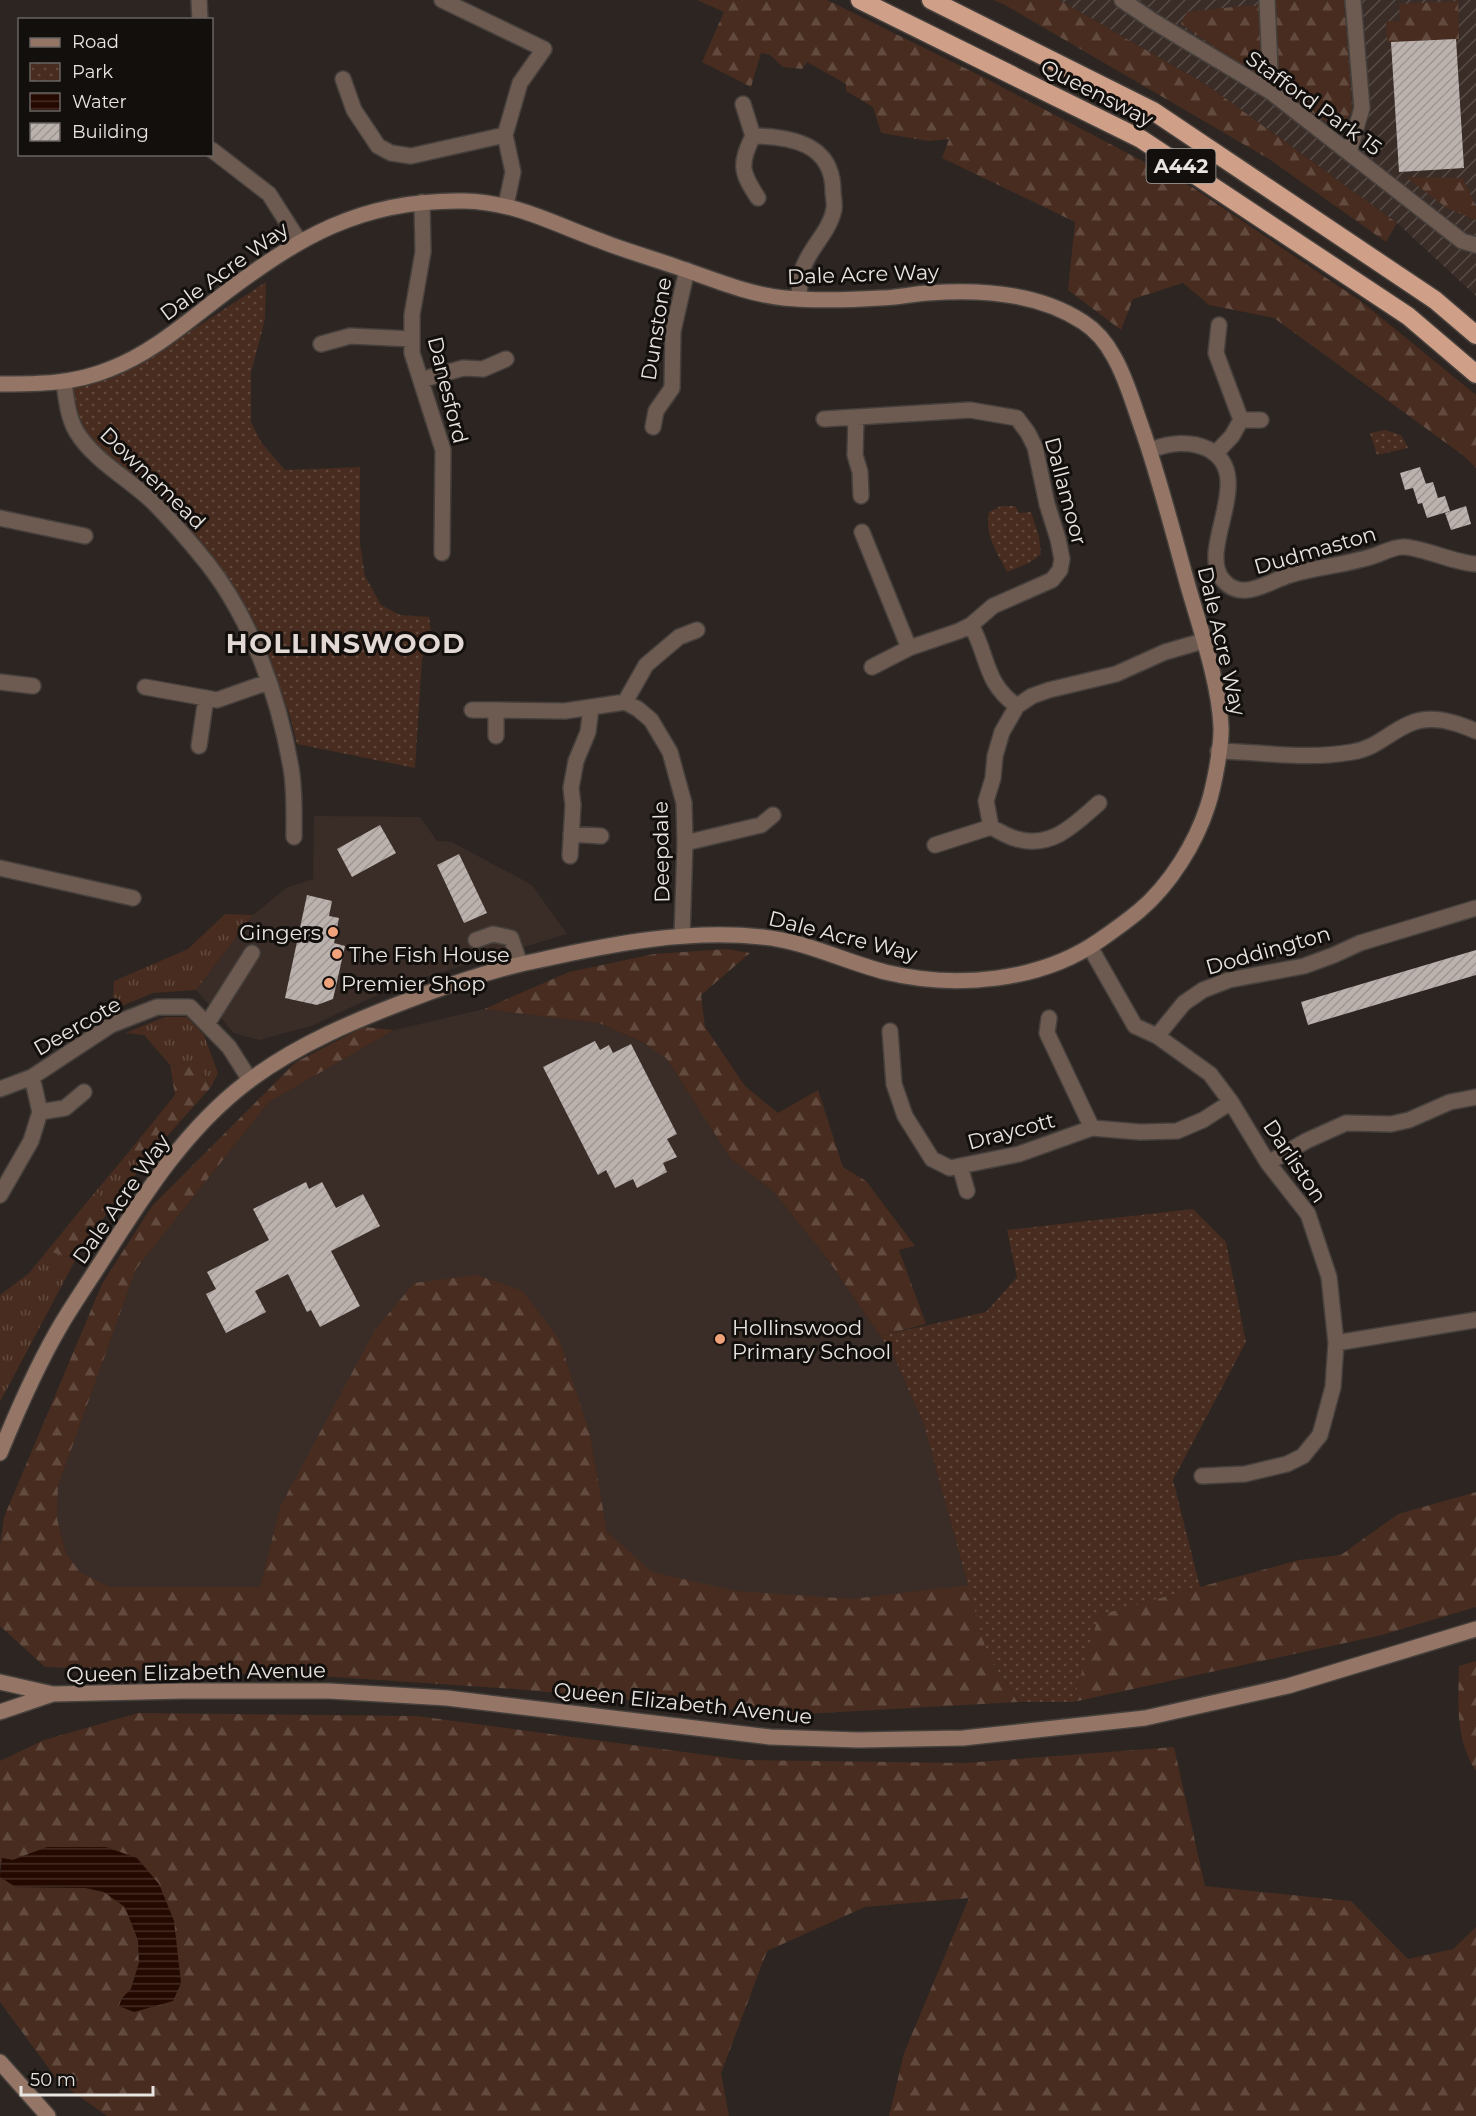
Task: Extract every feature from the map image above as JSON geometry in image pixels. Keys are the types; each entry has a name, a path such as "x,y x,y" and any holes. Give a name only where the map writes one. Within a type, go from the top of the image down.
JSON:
{"highway":[{"name":"Queensway","path":"860,0 1141,139 1408,316 1476,374"},
{"name":"Queensway","path":"931,0 1153,111 1435,300 1476,335"}],"street":[{"path":"199,0 201,18"},
{"path":"442,0 544,49 520,83 505,135 513,172 506,206"},
{"name":"Stafford Park 15","path":"1122,0 1271,92 1462,241 1476,245"},
{"path":"1267,0 1271,92"},
{"path":"1348,152 1362,108 1353,0"},
{"path":"343,79 354,110 378,146 391,153 411,156 505,135"},
{"path":"743,104 753,136 743,156 742,168 758,198"},
{"path":"753,136 775,136 796,141 822,154 833,176 834,210 801,272 799,299"},
{"path":"213,151 268,194 299,241"},
{"name":"Dale Acre Way","path":"0,384 64,382 112,369 168,337 226,292 299,241 369,211 422,202 457,201 506,206 528,211 599,241 687,270 734,289 777,297 885,298 932,292 979,292 1032,300 1061,309 1099,334 1115,358 1150,450 1203,641 1216,692 1222,731 1209,804 1178,866 1142,909 1090,947 1050,964 1012,976 970,981 933,980 886,972 788,940 752,935 682,936 568,953 451,984 357,1021 299,1049 250,1080 212,1112 158,1175 60,1326 21,1401 0,1453"},
{"name":"Danesford","path":"422,202 423,252 412,315 412,353 443,450 442,553"},
{"name":"Dunstone","path":"653,428 656,411 672,388 673,332 687,270"},
{"path":"1150,450 1172,443 1189,443 1215,454 1232,436 1241,420 1216,353 1218,326"},
{"path":"321,344 350,336 412,339"},
{"path":"421,380 463,368 483,369 506,359"},
{"name":"Downemead","path":"64,382 66,401 75,430 87,446 152,501 209,566 243,620 258,652 268,682 292,770 294,837"},
{"name":"Dallamoor","path":"824,419 970,410 1017,418 1029,433 1035,447 1047,504 1058,538 1062,559 1060,570 1052,580 993,606 970,625"},
{"path":"856,417 855,454 860,471 861,496"},
{"path":"1241,420 1261,420"},
{"name":"Dudmaston","path":"1215,454 1223,462 1228,497 1217,542 1216,566 1223,580 1238,590 1253,590 1289,575 1360,561 1403,547 1476,564"},
{"path":"0,518 85,536"},
{"path":"862,532 909,648"},
{"path":"872,667 909,648 970,625 980,641 992,681 1017,706"},
{"path":"472,710 565,711 625,702 646,665 679,637 697,630"},
{"path":"991,827 986,801 993,778 995,756 1002,732 1017,706 1032,696 1049,690 1116,674 1165,652 1203,641"},
{"path":"0,682 33,686"},
{"path":"145,687 217,700 268,682"},
{"path":"199,746 206,698"},
{"name":"Deepdale","path":"625,702 651,720 670,752 684,803 682,936"},
{"path":"570,856 573,773 588,732 591,708"},
{"path":"496,710 496,736"},
{"path":"1218,752 1295,757 1365,750 1409,724 1426,720 1446,720 1476,731"},
{"path":"935,845 991,827 1015,839 1037,842 1068,831 1099,802"},
{"path":"685,843 761,825 773,815"},
{"path":"571,834 602,836"},
{"path":"0,868 133,898"},
{"name":"Doddington","path":"1157,1036 1184,1003 1203,990 1239,978 1304,966 1360,943 1476,908"},
{"path":"476,940 493,934 511,938 520,964"},
{"name":"Darliston","path":"1090,947 1135,1026 1157,1036 1210,1074 1231,1101 1268,1163 1308,1214 1329,1277 1336,1343 1333,1387 1320,1435 1304,1456 1287,1464 1245,1474 1202,1476"},
{"path":"207,1024 252,953"},
{"name":"Deercote","path":"0,1089 32,1077 111,1025 157,1007 190,1007 229,1047 250,1080"},
{"path":"1049,1018 1047,1033 1092,1128"},
{"name":"Draycott","path":"890,1031 894,1084 905,1116 932,1159 950,1168 1019,1155 1092,1128 1140,1132 1178,1131 1203,1120 1231,1101"},
{"path":"0,1195 31,1142 40,1112 32,1077"},
{"path":"40,1112 66,1108 84,1092"},
{"path":"1268,1163 1305,1141 1346,1123 1391,1124 1408,1120 1450,1102 1476,1097"},
{"path":"960,1166 967,1191"},
{"path":"1336,1343 1476,1320"},
{"name":"Queen Elizabeth Avenue","path":"0,1682 53,1694 329,1691 435,1697 770,1737 858,1740 963,1738 1145,1718 1288,1686 1476,1629"},
{"name":"Queen Elizabeth Avenue","path":"0,1712 53,1694"},
{"path":"0,2062 48,2116"}],"shaded area":[{"path":"1059,0 1476,0 1476,296 1397,223 1207,85"},
{"path":"314,816 420,817 437,841 452,842 532,885 567,934 399,985 311,1026 259,1040 234,1033 196,990 253,915 286,888 313,879"},
{"name":"Hollinswood Primary School","path":"484,1009 599,1023 650,1046 666,1058 731,1159 772,1190 829,1261 893,1355 923,1422 988,1657 684,1649 607,1532 590,1434 560,1341 280,1507 260,1587 110,1587 80,1572 66,1553 57,1518 58,1486 136,1269 269,1102 394,1030"}],"green space":[{"path":"697,0 827,0 981,76 1192,187 1362,302 1476,395 1476,468 1464,456 1274,318 1209,305 1183,283 1133,299 1121,330 1068,290 1075,222 942,158 949,139 928,141 881,133 873,107 846,91 846,84 807,62 802,69 783,67 770,55 761,53 751,87 702,62 724,12"},
{"path":"993,0 1059,0 1207,85 1397,223 1386,242 1269,159"},
{"path":"1276,0 1344,0 1352,110 1340,131 1181,24 1187,12 1242,6 1276,6"},
{"path":"1458,1 1459,39 1387,42 1386,21 1400,21 1399,4"},
{"path":"1406,177 1463,178 1476,207 1476,220 1447,208"},
{"path":"266,282 265,319 251,373 251,422 261,442 285,470 360,467 360,544 365,576 381,605 400,615 429,617 432,638 422,659 415,768 297,744 290,716 266,647 251,616 214,565 78,425 71,385 115,374 166,347"},
{"path":"1385,430 1401,435 1408,448 1377,455 1370,433"},
{"path":"1001,506 1015,506 1019,513 1031,512 1039,536 1041,554 1029,563 1007,572 992,543 988,528 989,512"},
{"path":"225,914 253,915 196,990 153,993 112,1010 114,981 188,949"},
{"path":"727,949 750,953 701,995 705,1027 745,1086 778,1113 818,1090 843,1167 866,1181 915,1246 899,1250 926,1324 880,1336 829,1261 772,1190 731,1159 666,1058 644,1043 599,1023 484,1009 569,972 654,954"},
{"path":"165,1017 187,1017 204,1035 218,1073 211,1087 196,1062 170,1065 144,1035 125,1033"},
{"path":"364,1027 394,1030 269,1102 136,1269 58,1486 57,1518 66,1553 80,1572 110,1587 260,1587 280,1507 375,1330 414,1283 477,1275 523,1291 560,1341 590,1434 607,1532 652,1572 736,1591 852,1599 969,1585 988,1657 1020,1702 786,1715 515,1689 334,1677 45,1667 0,1626 0,1545 4,1517 102,1284 152,1206 296,1062"},
{"path":"196,1062 211,1087 153,1152 127,1154 175,1095 170,1065"},
{"path":"153,1152 110,1209 96,1191 127,1154"},
{"path":"96,1191 110,1209 76,1259 47,1251"},
{"path":"1193,1209 1226,1242 1246,1342 1173,1480 1200,1587 1099,1615 1073,1702 1020,1702 988,1657 923,1422 893,1355 880,1336 986,1312 1017,1277 1007,1230"},
{"path":"47,1251 76,1259 0,1402 0,1295 29,1273"},
{"path":"1476,1492 1476,1607 1382,1635 1073,1702 1001,1615 1075,1621 1299,1560 1341,1555 1398,1514"},
{"path":"1476,1661 1476,1771 1469,1759 1461,1733 1458,1693 1459,1666"},
{"path":"138,1713 417,1716 744,1760 965,1763 1174,1747 1205,1886 1351,1901 1408,1959 1453,1949 1476,1927 1476,2116 889,2116 904,2053 969,1898 865,1907 767,1951 721,2073 729,2116 107,2116 59,2082 0,2002 0,1877 16,1887 86,1888 104,1892 125,1907 138,1940 139,1963 131,1989 122,1998 119,2006 134,2012 174,1921 47,1847 13,1860 2,1858 0,1868 0,1761 44,1740"}],"water":[{"path":"47,1847 106,1847 137,1858 159,1884 174,1921 181,1983 173,2001 134,2012 119,2006 122,1998 131,1989 139,1963 138,1940 125,1907 104,1892 86,1888 16,1887 0,1877 2,1858 13,1860"}],"building":[{"path":"1456,39 1464,168 1399,172 1391,42"},
{"path":"1420,467 1426,484 1433,482 1438,498 1445,496 1450,511 1427,518 1422,503 1418,504 1413,488 1405,490 1400,473"},
{"path":"1466,506 1471,524 1451,530 1445,513"},
{"path":"380,825 396,853 352,877 337,849"},
{"path":"459,854 487,913 464,923 437,865"},
{"path":"307,895 332,901 329,916 339,918 334,943 345,946 333,999 317,1005 285,998"},
{"path":"1476,950 1476,975 1308,1025 1301,1002"},
{"path":"595,1041 600,1050 609,1045 613,1053 631,1044 677,1134 667,1139 677,1157 663,1163 667,1172 637,1188 633,1179 615,1188 606,1170 598,1175 543,1067"},
{"path":"306,1182 309,1189 322,1182 336,1208 363,1194 380,1226 331,1251 360,1306 320,1327 311,1310 307,1312 288,1274 255,1291 266,1312 226,1333 206,1294 216,1289 207,1272 269,1240 253,1209"}],"place":[{"name":"Gingers","path":"333,932"},
{"name":"The Fish House","path":"337,954"},
{"name":"Premier Shop","path":"329,983"},
{"name":"Hollinswood Primary School","path":"720,1339"}],"district":[{"name":"HOLLINSWOOD","path":"346,643"}]}
